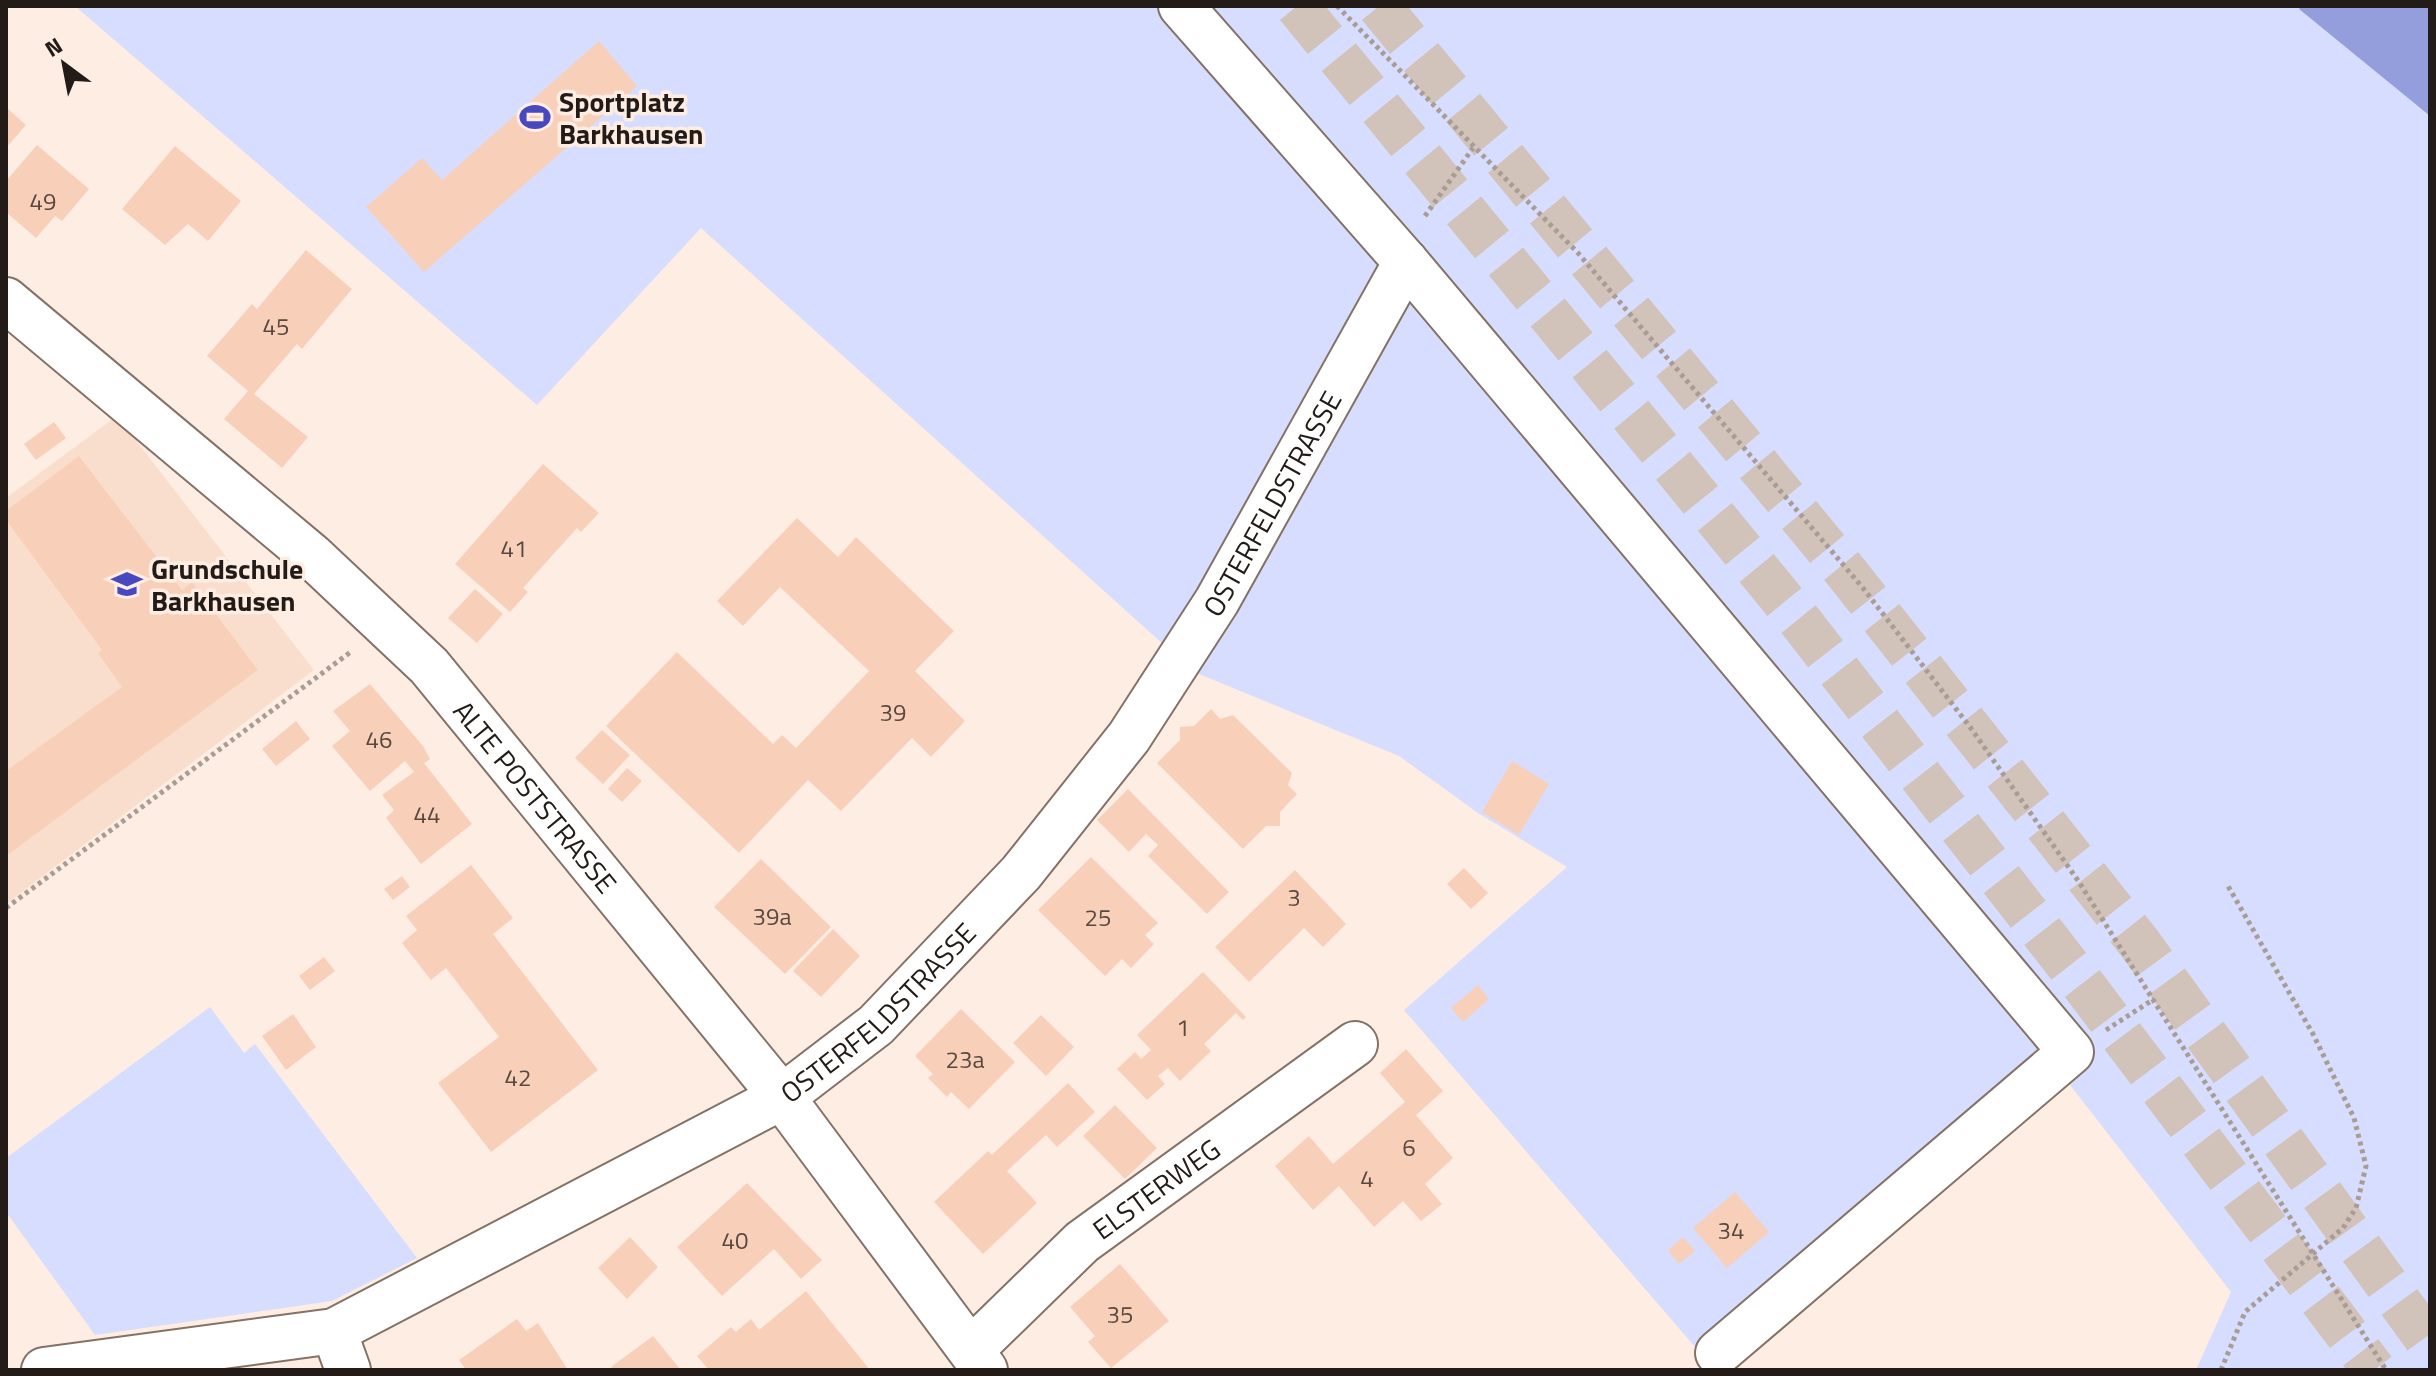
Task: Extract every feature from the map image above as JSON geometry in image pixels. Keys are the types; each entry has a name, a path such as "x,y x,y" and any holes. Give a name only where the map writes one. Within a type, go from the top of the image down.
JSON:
{"street":[{"path":"1181,6 2085,1044 1718,1353"},
{"name":"OSTERFELDSTRASSE","path":"44,1370 341,1350 782,1097 876,1025 1021,873 1129,737 1217,601 1406,262"},
{"name":"ALTE POSTSTRASSE","path":"6,300 388,624 503,753 782,1097 978,1360"},
{"name":"ELSTERWEG","path":"978,1360 1082,1242 1355,1044"}],"path":[{"path":"1337,6 1578,253 1863,588 1970,727 2079,882 2310,1254 2386,1370"},
{"path":"1406,262 1415,229 1473,148"},
{"path":"6,908 388,624"},
{"path":"2221,1370 2245,1312 2343,1228 2356,1208 2366,1166 2354,1118 2313,1034 2228,886"},
{"path":"2085,1044 2154,999"}],"shaded area":[{"path":"75,6 2301,6 2299,9 2430,116 2430,1370 2196,1370 2231,1292 2049,1058 1696,1348 1404,1010 1567,867 1478,813 1399,756 1194,672 701,228 537,405"},
{"name":"Grundschule Barkhausen","path":"117,416 314,670 6,904 6,498"},
{"path":"210,1007 244,1053 255,1044 417,1258 332,1301 95,1335 6,1212 6,1158"}],"water":[{"path":"2301,6 2430,6 2430,116 2299,9"}],"building":[{"path":"599,41 637,86 424,272 366,207 422,158 442,180"},
{"path":"6,110 26,125 6,148"},
{"path":"37,145 89,189 62,221 55,216 36,238 6,212 6,181"},
{"path":"175,146 241,201 208,241 188,224 165,245 122,209"},
{"path":"306,250 352,289 302,349 297,344 254,394 308,437 282,468 224,419 248,391 207,356 252,304 257,309"},
{"path":"54,422 66,438 36,460 24,444"},
{"path":"79,456 182,590 192,582 258,670 6,856 6,771 122,687 98,653 102,650 6,520 6,511"},
{"path":"543,464 599,513 581,532 577,528 523,588 528,592 510,612 455,564"},
{"path":"797,518 838,557 856,537 954,631 915,671 965,721 931,757 912,738 841,811 808,780 739,853 606,726 677,652 773,744 782,735 796,748 869,671 780,587 743,626 717,601"},
{"path":"475,589 503,614 477,643 448,618"},
{"path":"370,684 423,746 430,759 424,763 472,824 421,864 386,818 394,810 382,795 414,772 405,761 370,791 332,746 350,731 333,711"},
{"path":"1211,709 1220,719 1233,715 1292,773 1288,785 1297,794 1280,812 1280,826 1266,826 1243,849 1157,763 1180,740 1180,727 1194,726"},
{"path":"296,721 310,739 276,766 262,749"},
{"path":"602,730 630,755 603,784 575,758"},
{"path":"1512,761 1549,784 1519,835 1482,812"},
{"path":"627,768 642,781 622,802 608,789"},
{"path":"1128,789 1229,892 1207,914 1148,856 1158,845 1146,834 1129,852 1097,820"},
{"path":"1091,857 1158,923 1145,935 1154,944 1131,968 1122,959 1105,976 1038,910"},
{"path":"761,859 831,927 785,974 714,907"},
{"path":"471,865 513,918 493,934 598,1070 491,1152 438,1083 499,1037 446,968 431,980 402,943 417,930 406,916"},
{"path":"1464,868 1488,893 1471,909 1447,884"},
{"path":"1295,870 1346,924 1323,947 1304,928 1249,982 1215,947"},
{"path":"402,876 410,887 393,900 384,889"},
{"path":"833,929 860,956 821,997 793,971"},
{"path":"324,957 335,971 310,990 299,976"},
{"path":"1203,972 1246,1017 1243,1020 1236,1013 1204,1044 1211,1051 1180,1081 1168,1068 1158,1076 1165,1084 1147,1100 1117,1069 1135,1052 1141,1059 1151,1050 1137,1035"},
{"path":"1478,985 1489,999 1463,1022 1451,1008"},
{"path":"961,1009 1015,1062 969,1109 951,1092 947,1097 928,1078 933,1074 915,1056"},
{"path":"293,1014 316,1047 286,1070 262,1036"},
{"path":"1041,1015 1074,1047 1046,1076 1013,1043"},
{"path":"1406,1049 1443,1091 1416,1115 1453,1158 1425,1184 1442,1204 1421,1221 1403,1201 1374,1227 1339,1186 1313,1210 1275,1166 1309,1136 1333,1164 1405,1102 1380,1073"},
{"path":"1068,1083 1095,1112 1057,1147 1046,1135 1007,1171 1037,1203 983,1254 934,1202 988,1151 992,1155"},
{"path":"1115,1105 1157,1148 1125,1179 1083,1136"},
{"path":"747,1183 822,1260 801,1279 774,1249 722,1296 677,1247"},
{"path":"1735,1192 1769,1232 1727,1268 1693,1228"},
{"path":"630,1237 658,1267 627,1299 598,1268"},
{"path":"1683,1237 1695,1251 1679,1264 1668,1250"},
{"path":"1120,1264 1169,1321 1111,1368 1088,1342 1095,1336 1070,1307"},
{"path":"806,1291 870,1370 709,1370 697,1356 731,1327 736,1332 751,1319 759,1330"},
{"path":"517,1319 526,1331 538,1323 568,1370 466,1370 459,1360"},
{"path":"653,1336 681,1370 613,1370 611,1367"}],"tunnel":[{"path":"1297,6 1800,621 2088,991 2374,1370"},
{"path":"1379,6 1842,567 2140,944 2430,1344"}],"place":[{"name":"Sportplatz Barkhausen","path":"535,117"},
{"name":"Grundschule Barkhausen","path":"127,584"}]}
